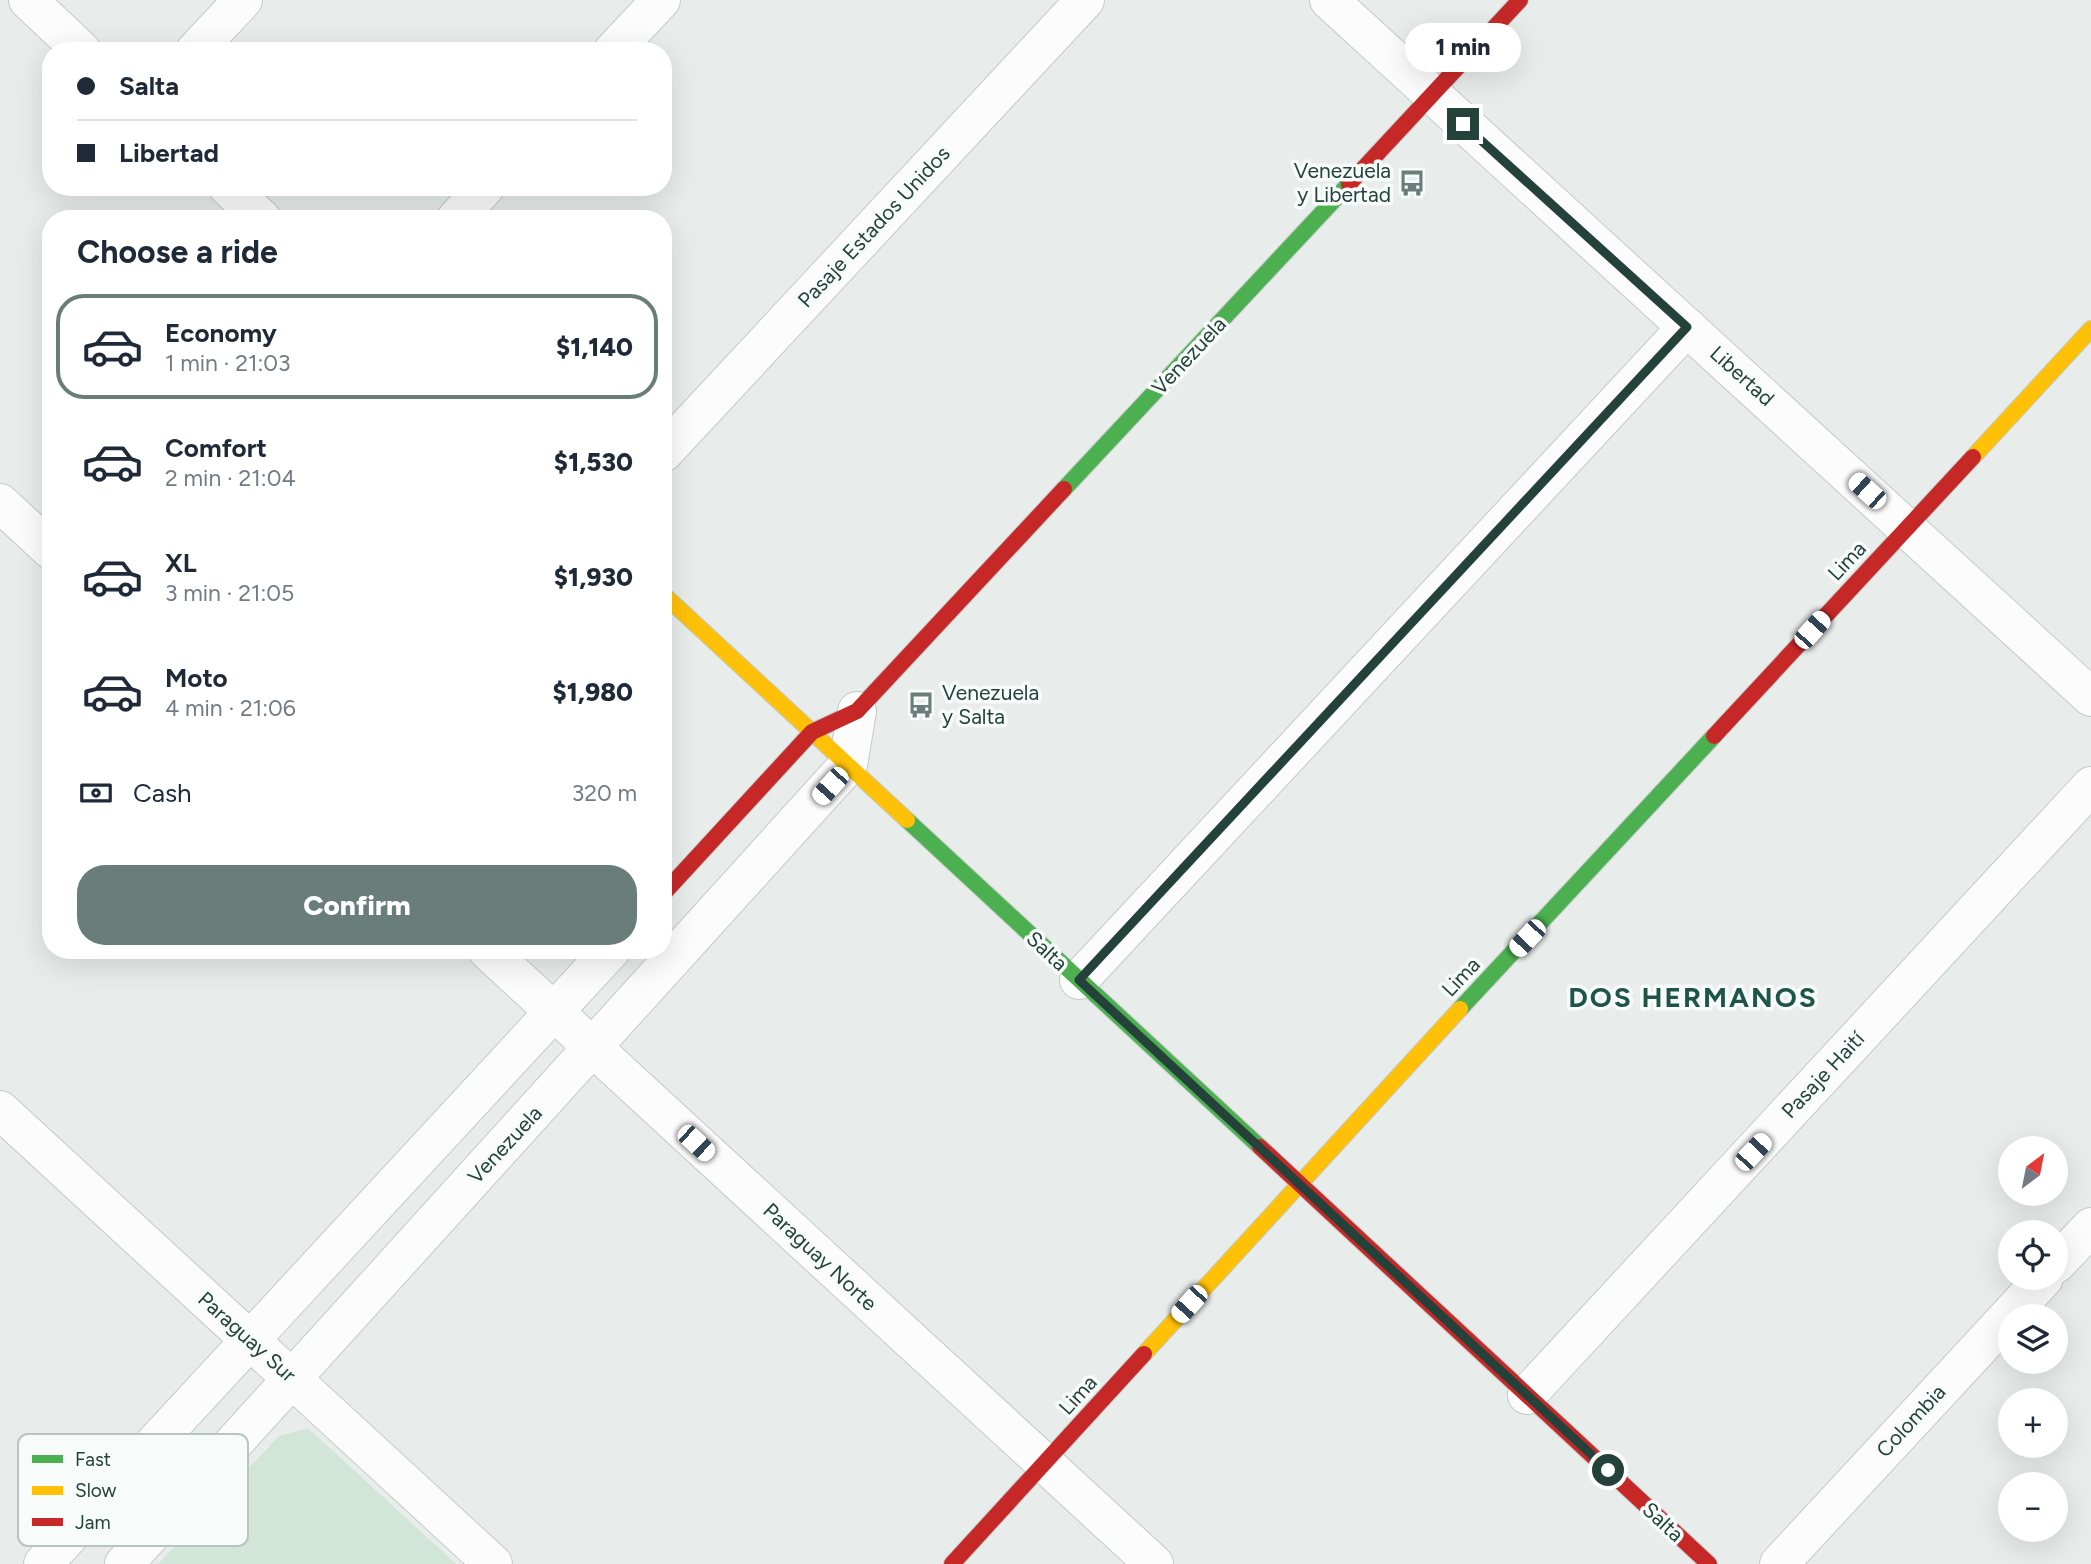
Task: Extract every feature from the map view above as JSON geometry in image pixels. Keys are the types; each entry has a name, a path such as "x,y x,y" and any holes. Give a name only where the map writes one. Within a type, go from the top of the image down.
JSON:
{"street":[{"path":"28,0 72,42"},
{"path":"203,42 243,0"},
{"path":"621,42 661,0"},
{"name":"Pasaje Estados Unidos","path":"672,443 1085,0"},
{"name":"Libertad","path":"1329,0 2091,697"},
{"name":"Venezuela","path":"672,884 813,732 857,711 1520,0"},
{"path":"238,196 252,210"},
{"path":"464,210 477,196"},
{"path":"1079,980 1687,327"},
{"name":"Lima","path":"952,1564 1298,1184 2091,329"},
{"path":"0,503 42,542"},
{"name":"Salta","path":"672,602 1709,1564"},
{"path":"848,765 857,711"},
{"name":"Venezuela","path":"241,1434 594,1048 848,765"},
{"name":"Pasaje Haití","path":"1527,1395 2091,786"},
{"name":"Paraguay Norte","path":"497,959 1154,1564"},
{"path":"164,1434 603,959"},
{"name":"Paraguay Sur","path":"0,1110 493,1564"},
{"path":"2068,1251 2091,1227"},
{"name":"Colombia","path":"1779,1564 2033,1290"},
{"path":"43,1564 60,1546"},
{"name":"Venezuela","path":"124,1564 140,1546"}],"green space":[{"path":"308,1428 456,1564 158,1564 175,1546 248,1546 248,1469 279,1436"}],"traffic: fast":[{"path":"1064,489 1349,184"},
{"path":"1460,1009 1714,736"},
{"path":"907,820 1260,1147"}],"traffic: slow":[{"path":"1973,457 2091,329"},
{"path":"672,602 907,820"},
{"path":"1144,1354 1460,1009"}],"traffic: jam":[{"path":"1349,184 1520,0"},
{"path":"1714,736 1973,457"},
{"path":"672,884 812,732 857,711 1064,489"},
{"path":"1260,1147 1709,1564"},
{"path":"952,1564 1144,1354"}],"place":[{"name":"Venezuela y Libertad","path":"1412,183"},
{"name":"Venezuela y Salta","path":"921,705"}],"district":[{"name":"DOS HERMANOS","path":"1693,997"}],"route":[{"path":"1463,124 1687,327 1079,980 1608,1470"}]}
